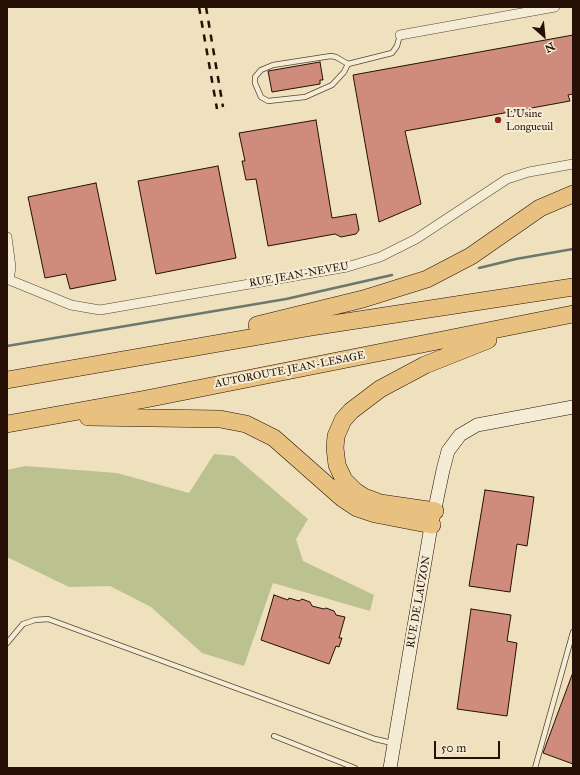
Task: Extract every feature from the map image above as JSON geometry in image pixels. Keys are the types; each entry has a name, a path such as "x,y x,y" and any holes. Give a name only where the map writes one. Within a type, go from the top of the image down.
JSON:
{"highway":[{"path":"177,350 246,328 357,300 427,279 471,256 540,208 573,194"},
{"path":"7,380 362,318 573,287"},
{"name":"AUTOROUTE JEAN-LESAGE","path":"7,424 146,399 573,314"},
{"path":"434,518 380,503 364,497 351,488 341,475 336,460 336,436 341,425 357,405 399,378 432,362 536,321"},
{"path":"56,415 147,419 220,419 246,424 274,438 338,494 357,508 375,514 434,518"}],"street":[{"path":"400,35 555,7"},
{"name":"RUE JEAN-NEVEU","path":"8,280 71,305 100,310 347,266 373,259 416,240 507,179 529,172 573,164"},
{"path":"7,238 11,268 8,280"},
{"name":"RUE DE LAUZON","path":"390,768 445,460 456,439 477,425 573,406"}],"lane":[{"path":"348,64 344,72 332,85 305,97 268,101 261,97 255,83 255,77 260,70 273,65 331,56 336,57 348,64 392,53 397,46 400,35"},
{"path":"7,643 23,624 35,620 48,619 374,739 395,743"},
{"path":"534,768 573,632"},
{"path":"274,736 355,768"}],"green space":[{"path":"214,454 234,456 308,519 296,539 303,561 374,595 370,611 273,583 244,666 202,653 151,607 110,586 69,587 7,557 7,470 25,466 117,473 189,493"}],"building":[{"path":"573,35 573,94 568,95 570,101 405,131 421,204 379,222 353,75"},
{"path":"320,62 323,80 320,80 320,84 272,92 268,71"},
{"path":"316,120 332,218 356,214 359,230 356,234 341,237 335,234 268,246 256,179 246,180 242,161 245,161 239,133"},
{"path":"218,166 236,258 156,274 138,181"},
{"path":"96,183 116,280 70,289 66,274 45,278 28,197"},
{"path":"485,490 534,497 527,546 517,544 510,592 469,586"},
{"path":"274,595 288,600 289,598 299,601 302,599 310,602 312,606 324,609 326,608 334,611 336,615 345,617 339,638 342,638 339,647 336,646 329,664 261,640"},
{"path":"471,609 511,615 507,641 517,643 507,716 457,709"},
{"path":"573,675 573,764 543,753"}],"waterway":[{"path":"479,268 516,259 573,249"},
{"path":"7,346 286,299 392,275"}],"railway":[{"path":"199,7 217,109"},
{"path":"206,7 223,107"}],"place":[{"name":"L'Usine Longueuil","path":"498,120"}]}
